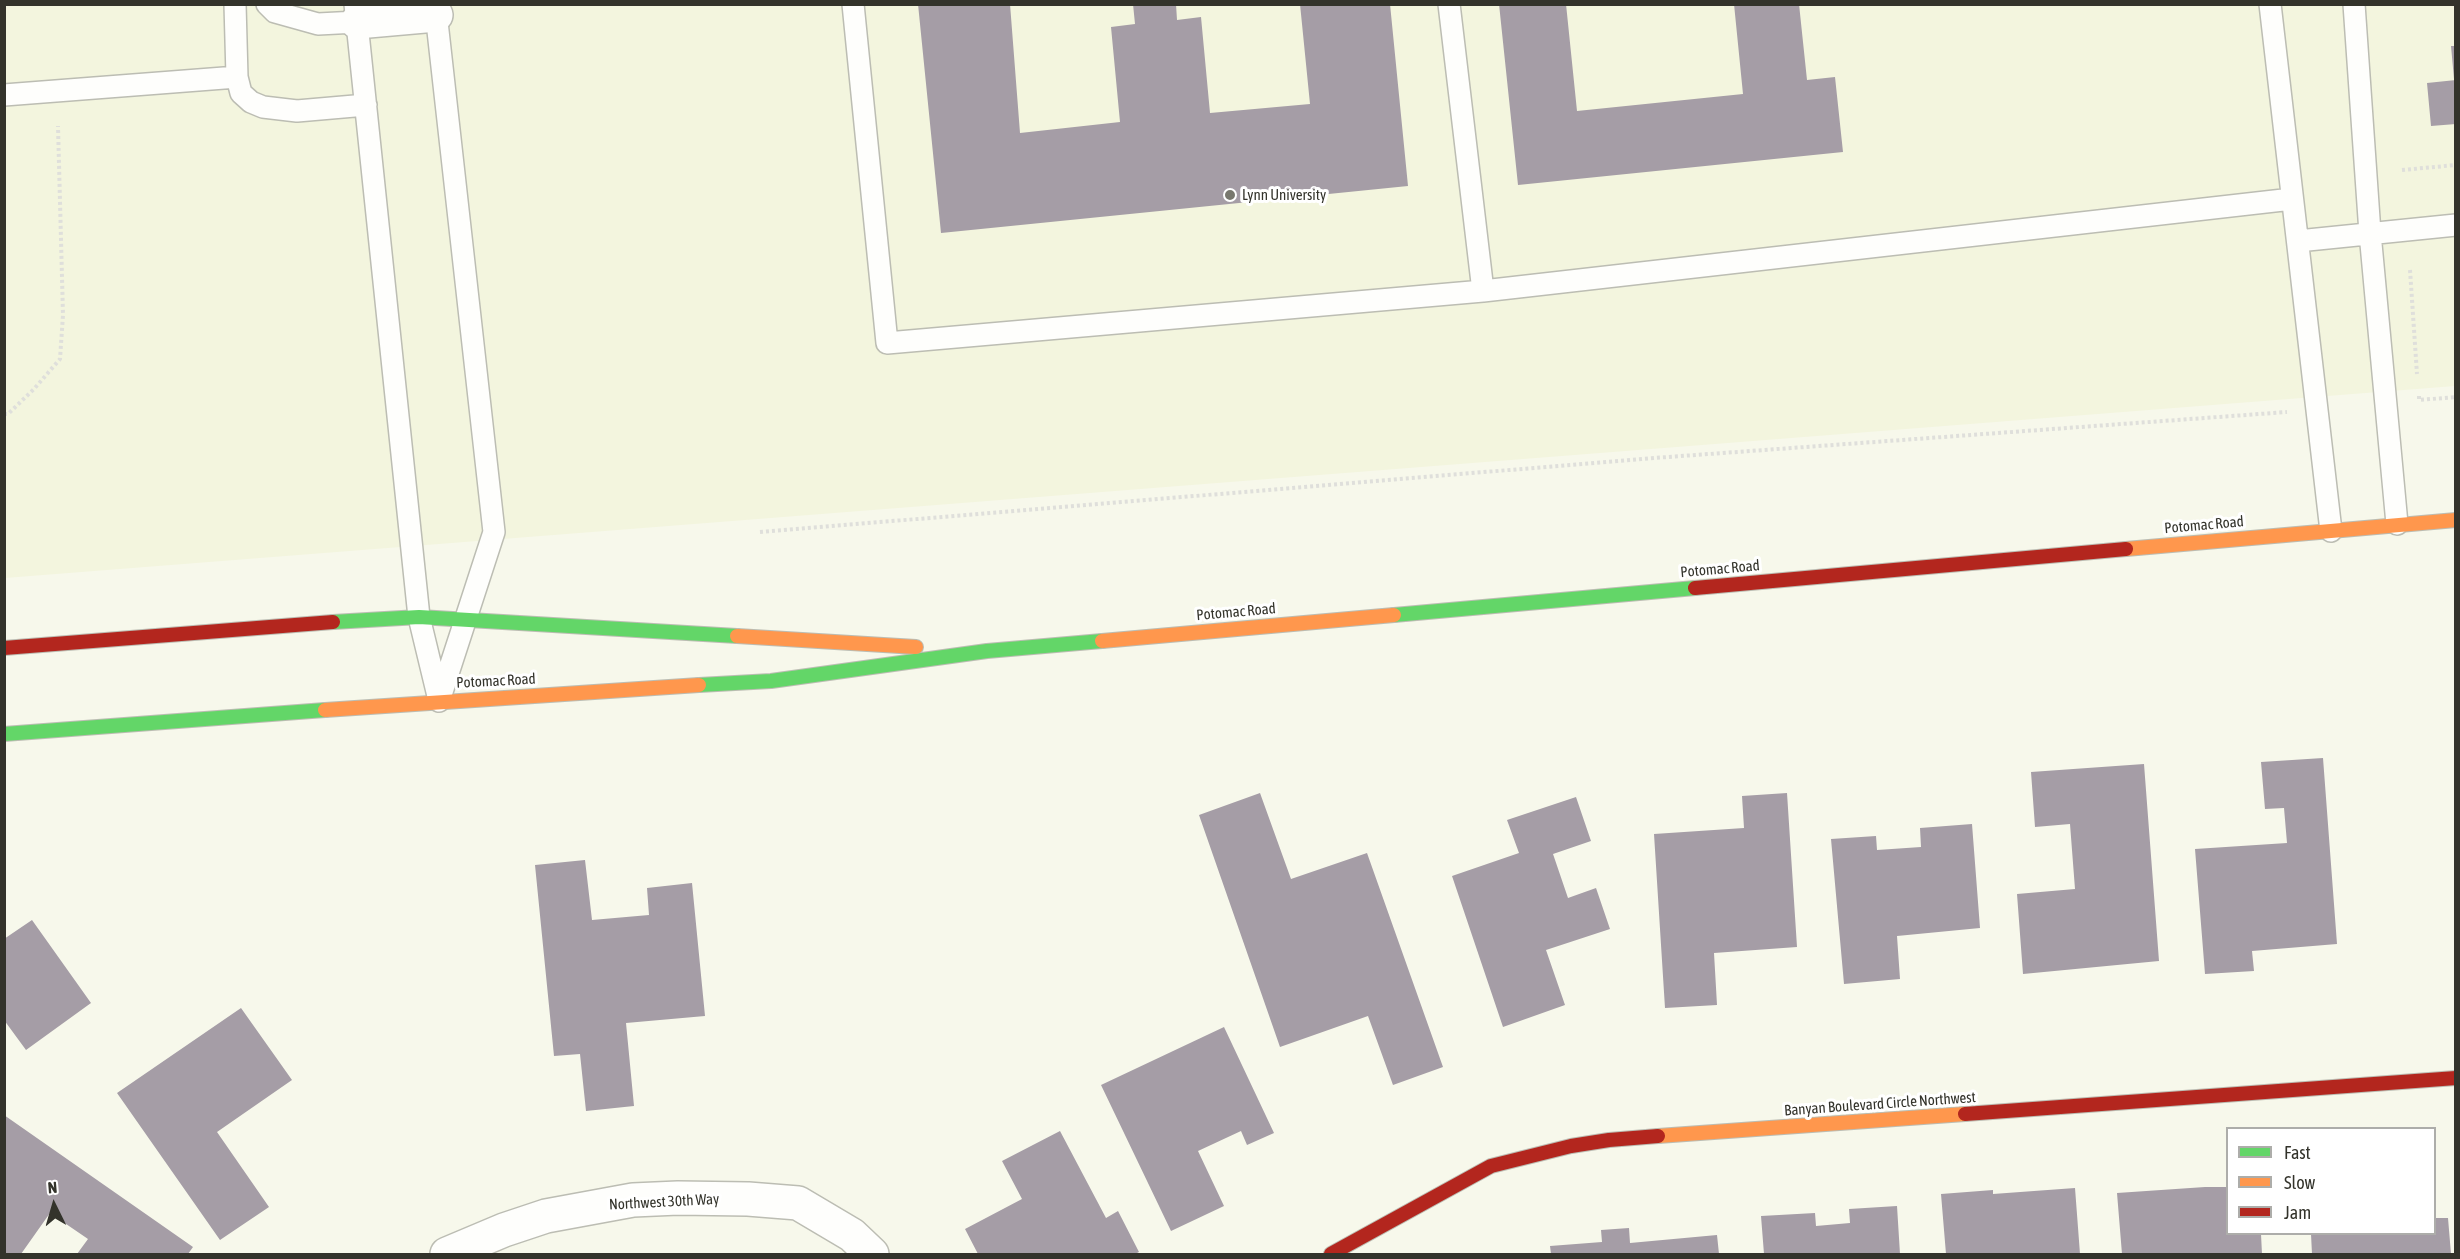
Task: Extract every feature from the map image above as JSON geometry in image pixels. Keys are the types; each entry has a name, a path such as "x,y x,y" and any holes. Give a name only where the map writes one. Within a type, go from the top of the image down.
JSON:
{"street":[{"path":"356,13 436,10"},
{"name":"Potomac Road","path":"4,734 439,701 771,681 987,651 2456,519"},
{"name":"Potomac Road","path":"4,648 274,626 419,617 987,651"},
{"name":"Banyan Boulevard Circle Northwest","path":"1331,1254 1491,1166 1571,1146 1609,1140 2456,1078"},
{"name":"Northwest 30th Way","path":"447,1254 504,1230 546,1216 633,1200 678,1198 748,1199 798,1203 852,1235 872,1254"}],"lane":[{"path":"235,4 237,77 241,93 251,102 263,107 297,111 366,105"},
{"path":"267,4 275,12 318,24 356,13 419,617 439,701"},
{"path":"853,4 886,343 1483,291 2292,199"},
{"path":"1449,4 1483,291"},
{"path":"2270,4 2331,531"},
{"path":"2354,4 2370,232 2397,524"},
{"path":"436,10 494,531 439,701"},
{"path":"4,94 237,77"},
{"path":"2298,241 2456,225"}],"path":[{"path":"4,414 8,414 34,389 60,359 63,315 58,126"},
{"path":"2402,170 2456,165"},
{"path":"2410,270 2417,376"},
{"path":"2418,388 2419,400 2456,397"},
{"path":"760,532 1630,460 2297,411"}],"shaded area":[{"name":"Lynn University","path":"5,5 2455,5 2455,386 5,578"}],"building":[{"path":"918,4 1010,4 1020,133 1120,122 1111,27 1135,24 1133,4 1176,4 1177,20 1201,17 1210,113 1310,104 1300,4 1390,4 1408,186 941,233"},
{"path":"1499,4 1566,4 1577,111 1743,94 1734,4 1799,4 1807,80 1835,77 1843,152 1518,185"},
{"path":"2451,46 2456,46 2456,79 2454,79"},
{"path":"2456,80 2456,124 2431,126 2427,83"},
{"path":"2323,758 2337,944 2252,951 2254,971 2205,974 2195,849 2287,843 2284,808 2265,809 2261,762"},
{"path":"2144,764 2159,961 2023,974 2017,894 2075,889 2070,824 2035,827 2031,772"},
{"path":"1260,793 1291,879 1367,853 1443,1067 1393,1085 1368,1016 1280,1047 1199,815"},
{"path":"1787,793 1797,947 1714,953 1717,1005 1665,1008 1654,834 1744,828 1742,796"},
{"path":"1576,797 1591,841 1553,854 1568,898 1596,888 1610,929 1546,950 1565,1005 1503,1027 1452,876 1519,853 1507,820"},
{"path":"1972,824 1980,928 1897,936 1900,979 1844,984 1831,839 1876,836 1877,850 1921,847 1920,828"},
{"path":"585,860 592,920 649,915 647,888 692,883 705,1016 626,1023 634,1106 586,1111 580,1054 554,1056 535,865"},
{"path":"32,920 91,1003 26,1050 4,1020 4,939"},
{"path":"241,1008 292,1080 217,1132 269,1207 220,1240 117,1093"},
{"path":"1224,1027 1274,1133 1247,1145 1241,1131 1198,1151 1224,1206 1171,1231 1101,1085"},
{"path":"4,1115 193,1247 188,1254 77,1254 88,1239 50,1213 21,1254 4,1254"},
{"path":"1060,1131 1106,1218 1118,1211 1139,1252 1135,1254 978,1254 965,1229 1022,1199 1002,1161"},
{"path":"2226,1187 2226,1235 2261,1235 2262,1254 2122,1254 2117,1193"},
{"path":"2075,1188 2080,1254 1946,1254 1941,1194 1993,1190 1993,1194"},
{"path":"1897,1206 1900,1254 1764,1254 1761,1216 1815,1213 1816,1226 1850,1223 1849,1209"},
{"path":"2436,1218 2448,1218 2451,1254 2312,1254 2311,1235 2436,1235"},
{"path":"1629,1228 1630,1243 1717,1235 1719,1254 1551,1254 1550,1246 1602,1242 1601,1230"}],"traffic: fast":[{"path":"1394,615 1695,588"},
{"path":"333,622 419,617 737,636"},
{"path":"699,685 771,681 987,651 1102,641"},
{"path":"4,734 325,710"}],"traffic: slow":[{"path":"2126,549 2456,520"},
{"path":"1102,641 1394,615"},
{"path":"737,636 916,647"},
{"path":"325,710 699,685"},
{"path":"1658,1136 1965,1114"}],"traffic: jam":[{"path":"1695,588 2126,549"},
{"path":"4,648 333,622"},
{"path":"1965,1114 2456,1078"},
{"path":"1331,1254 1491,1166 1571,1146 1658,1136"}],"place":[{"name":"Lynn University","path":"1230,195"}]}
